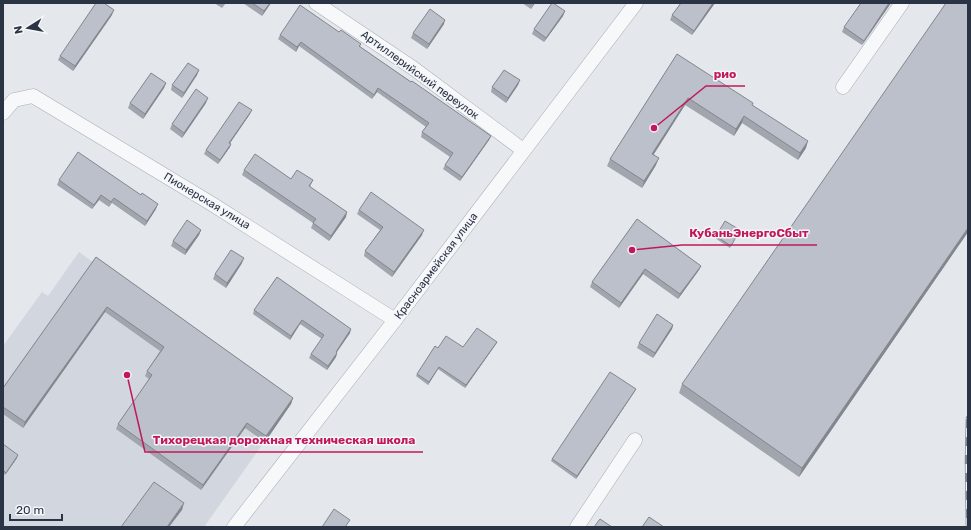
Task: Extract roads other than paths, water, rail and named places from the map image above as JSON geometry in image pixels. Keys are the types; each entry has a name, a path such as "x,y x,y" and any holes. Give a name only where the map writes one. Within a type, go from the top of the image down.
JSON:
{"street":[{"name":"Артиллерийский переулок","path":"316,3 413,68 523,150"},
{"name":"Красноармейская улица","path":"234,527 395,320 636,3"},
{"path":"843,88 902,3"},
{"name":"Пионерская улица","path":"3,113 14,100 33,96 212,204 395,320"},
{"path":"577,527 635,440"}],"railway":[{"path":"968,418 968,527"}],"place":[{"name":"рио","path":"654,128"},
{"name":"КубаньЭнергоСбыт","path":"632,250"},
{"name":"Тихорецкая дорожная техническая школа","path":"127,375"}]}
